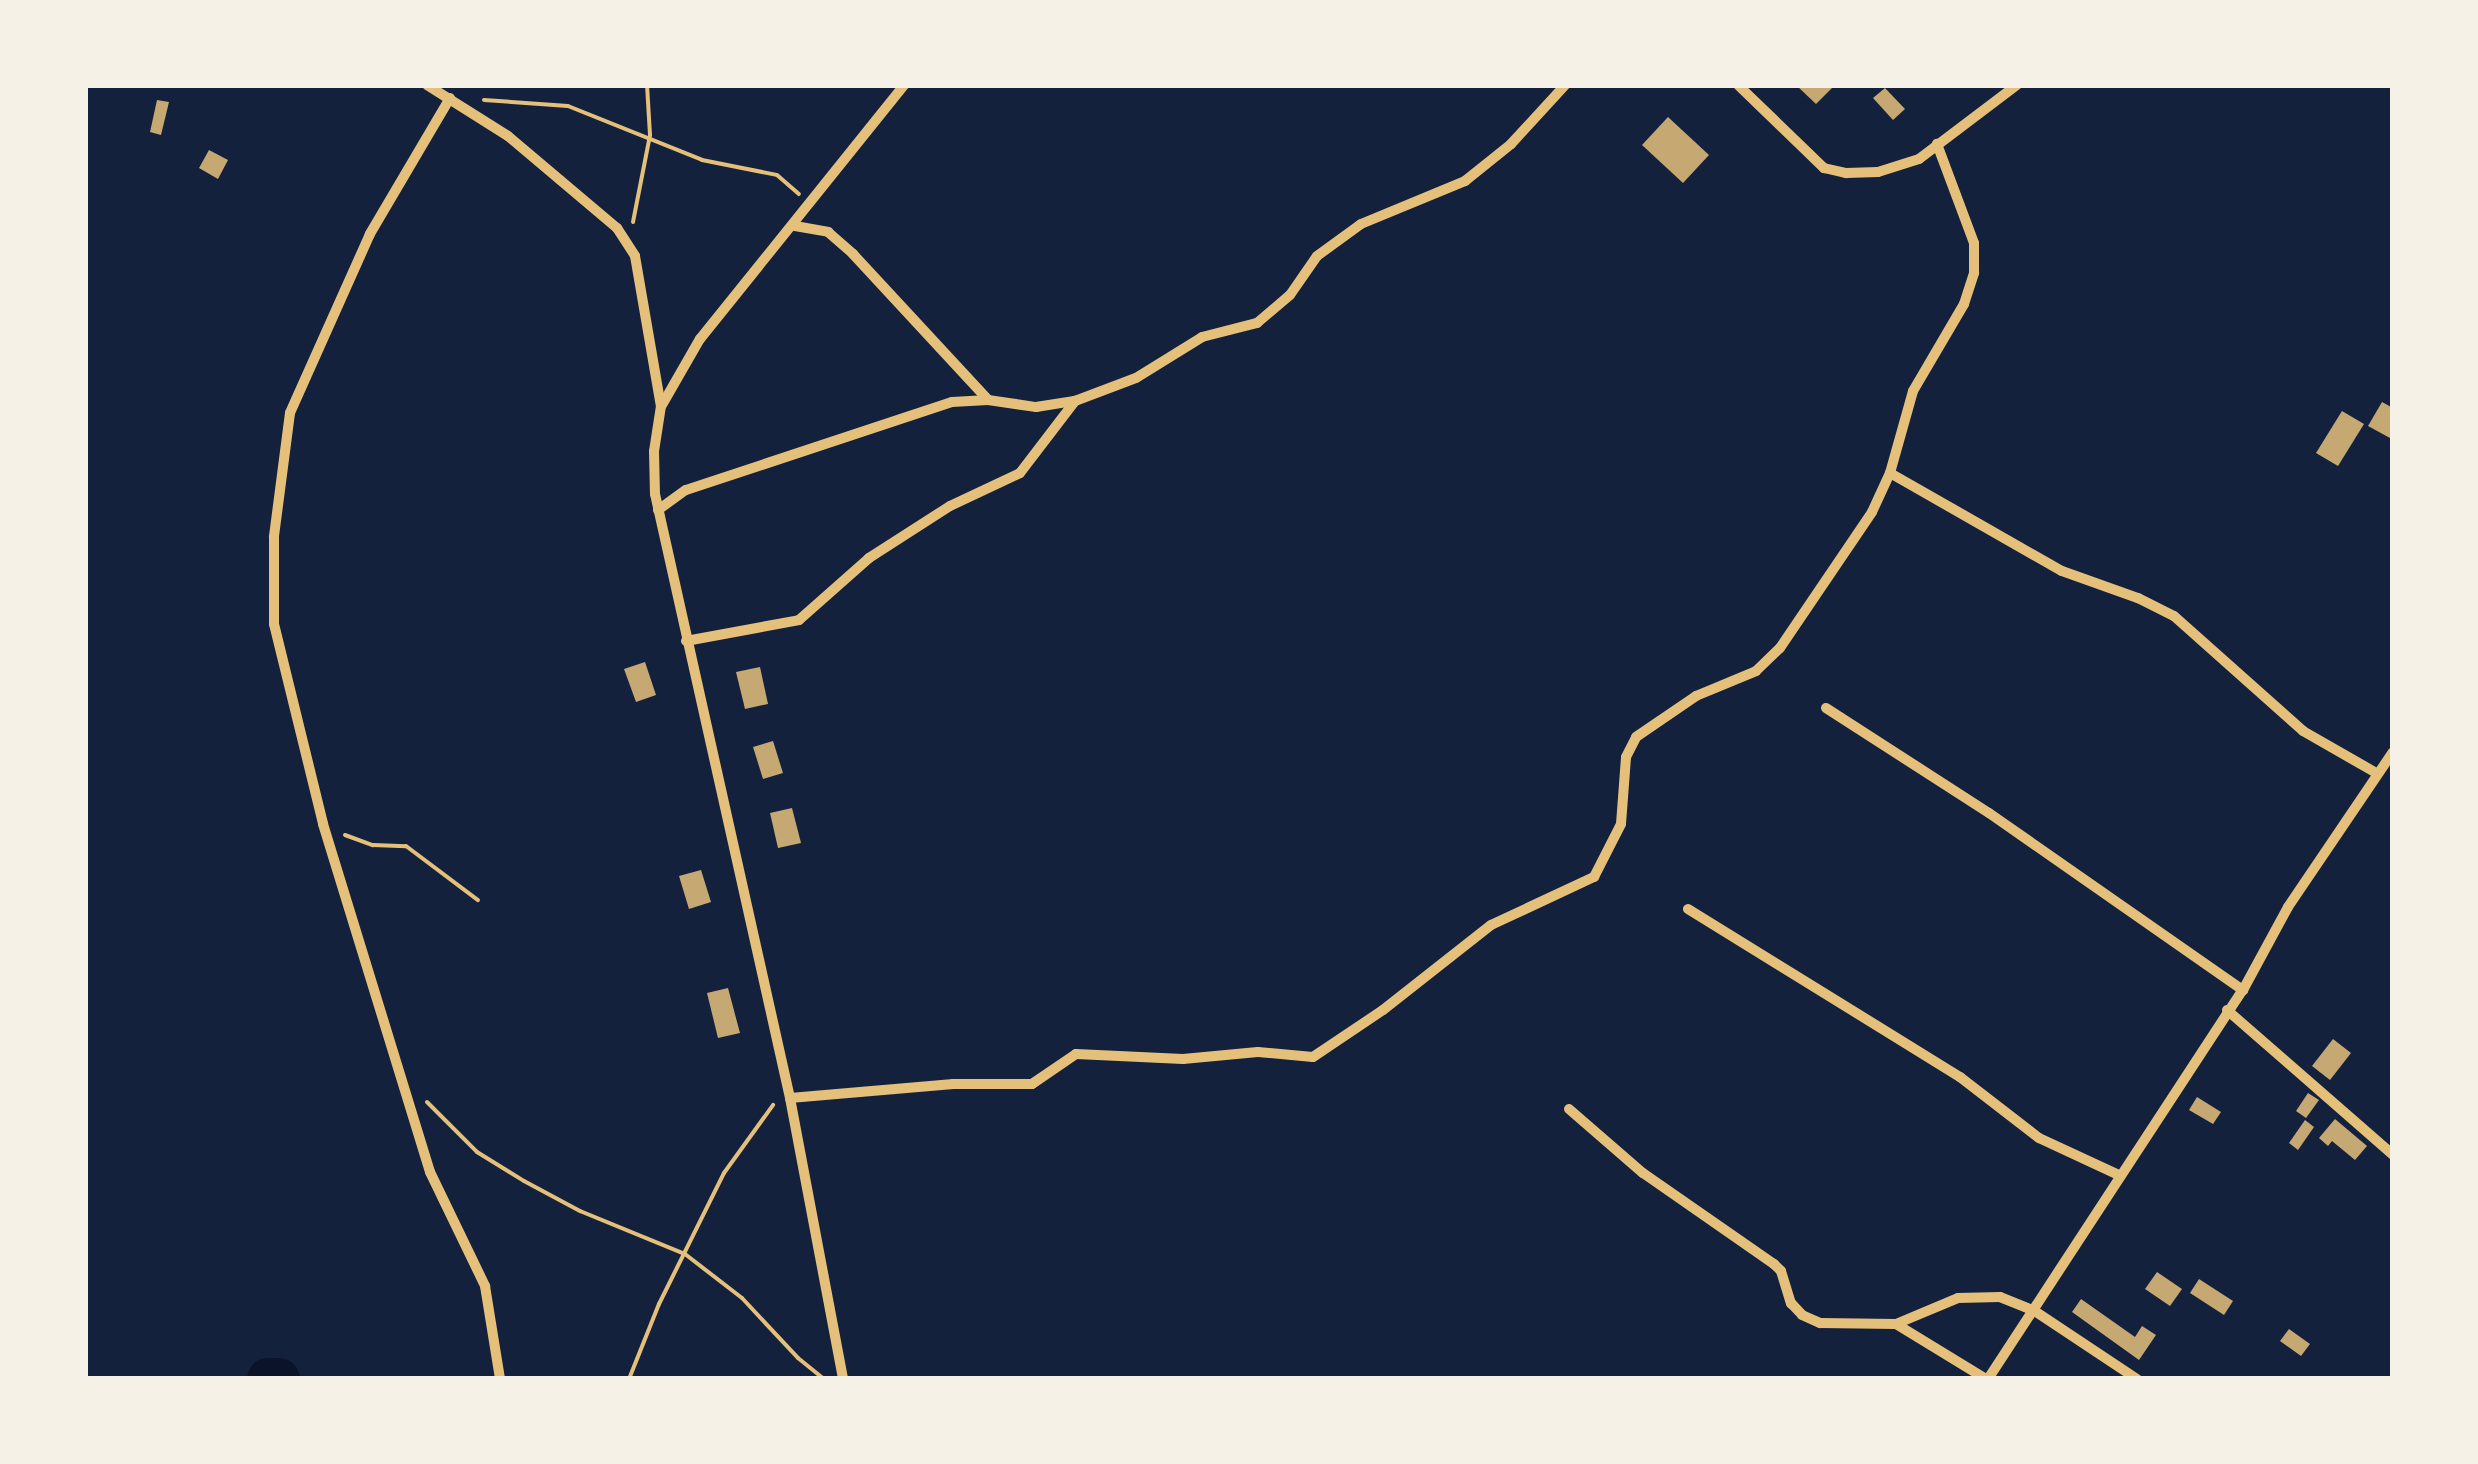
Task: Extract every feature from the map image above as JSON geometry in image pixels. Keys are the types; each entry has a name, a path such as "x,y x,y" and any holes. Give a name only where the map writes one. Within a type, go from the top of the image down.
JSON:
{"street":[{"path":"427,85 508,136 629,242 636,256 661,406 654,452 658,510 790,1098 843,1379"},
{"path":"661,406 700,339 810,208 904,85"},
{"path":"658,510 686,490 952,402 988,400 1036,407 1075,401 1136,378 1202,337 1257,323 1274,314 1317,256 1361,224 1465,180 1511,144 1565,85"},
{"path":"1738,85 1824,168 1878,172 1919,159 2017,85"},
{"path":"450,98 370,234 290,413 274,536 274,624 323,824 430,1172 485,1286 500,1379"},
{"path":"790,1098 953,1084 1032,1084 1076,1054 1183,1060 1258,1052 1312,1057 1384,1010 1491,924 1594,877 1621,824 1626,757 1636,737 1696,696 1756,671 1780,648 1872,512 1890,473 1913,391 1964,304 1974,274 1974,242 1937,144"},
{"path":"795,226 828,232 853,254 988,400"},
{"path":"686,641 799,620 869,558 950,506 1020,473 1075,401"},
{"path":"1890,473 2062,571 2138,598 2174,616 2303,731 2378,774"},
{"path":"1826,708 1989,812 2243,990"},
{"path":"1896,1324 1987,1379 2226,1010 2243,990 2288,907 2393,752"},
{"path":"1688,908 1936,1062 2040,1138 2121,1176"},
{"path":"2226,1010 2393,1156"},
{"path":"1569,1109 1644,1173 1781,1270 1791,1303 1802,1315 1820,1323 1896,1324 1958,1298 2000,1297 2033,1310 2137,1379"}],"path":[{"path":"629,242 650,135 647,85"},
{"path":"450,98 568,106 650,135 702,160 787,179 810,208"},
{"path":"323,824 373,845 406,846 478,900"},
{"path":"425,1100 478,1152 524,1180 580,1210 685,1254 742,1298 798,1358 824,1379"},
{"path":"629,1379 724,1173 776,1101"}],"building":[{"path":"1796,85 1835,85 1816,104"},
{"path":"1885,88 1905,109 1893,120 1873,98"},
{"path":"157,100 169,102 161,135 150,132"},
{"path":"1668,117 1709,155 1683,183 1642,145"},
{"path":"209,150 228,160 218,179 199,168"},
{"path":"2382,402 2393,408 2390,438 2368,426"},
{"path":"2342,411 2364,424 2338,466 2316,453"},
{"path":"645,662 656,695 636,702 624,669"},
{"path":"760,667 768,704 745,709 736,672"},
{"path":"773,741 783,773 763,779 753,747"},
{"path":"792,808 801,843 778,848 770,813"},
{"path":"701,870 711,902 689,909 679,876"},
{"path":"728,988 740,1033 718,1038 707,993"},
{"path":"2333,1039 2351,1053 2330,1080 2312,1066"},
{"path":"2308,1093 2319,1100 2306,1118 2296,1111"},
{"path":"2197,1097 2221,1112 2213,1124 2189,1110"},
{"path":"2335,1119 2367,1146 2355,1160 2332,1141 2328,1146 2319,1138"},
{"path":"2305,1120 2314,1127 2298,1150 2289,1143"},
{"path":"2157,1272 2182,1289 2170,1306 2145,1289"},
{"path":"2199,1279 2233,1301 2224,1315 2190,1293"},
{"path":"2081,1299 2135,1337 2142,1326 2156,1335 2139,1360 2072,1312"},
{"path":"2289,1329 2310,1344 2301,1356 2280,1341"}],"waterway":[{"path":"268,1379 279,1379"}]}
